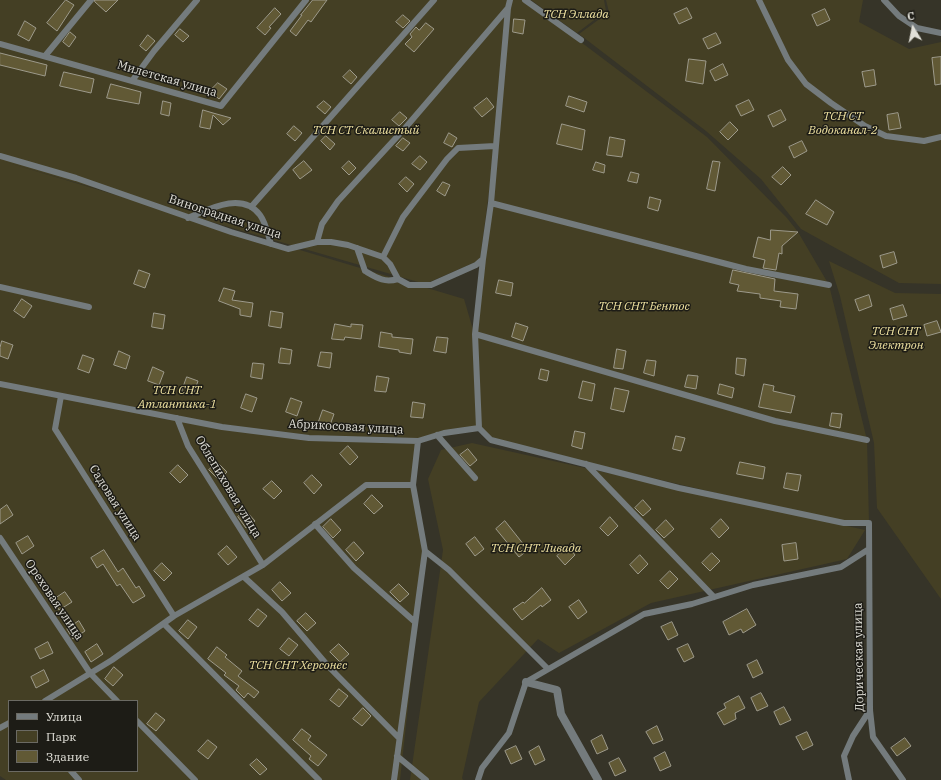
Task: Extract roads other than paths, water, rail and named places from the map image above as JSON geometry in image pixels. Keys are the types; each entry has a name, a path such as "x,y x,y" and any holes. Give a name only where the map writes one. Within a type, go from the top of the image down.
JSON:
{"street":[{"path":"526,682 557,690 561,714 598,780"}],"lane":[{"path":"45,56 90,0"},
{"path":"132,81 154,51 197,0"},
{"name":"Милетская улица","path":"0,44 221,106 306,0"},
{"path":"251,207 434,0"},
{"path":"510,0 495,146 491,202 475,334 479,428 490,440 586,464 714,597"},
{"path":"525,0 581,40"},
{"path":"759,0 788,60 806,84 831,103 865,126 886,136 924,141 941,137"},
{"path":"884,0 900,16 917,28 941,33"},
{"path":"317,242 322,224 338,201 406,127 508,8"},
{"path":"483,259 476,264 431,285 409,285 398,279 390,264 383,257 403,217 447,159 458,148 495,146"},
{"name":"Виноградная улица","path":"0,156 76,178 188,218 288,249 317,242 331,242 348,245 383,257"},
{"path":"491,202 746,269 829,285"},
{"path":"188,218 216,206 230,203 251,207 260,215 271,244"},
{"path":"357,248 365,271 388,282 398,279"},
{"path":"0,287 89,307"},
{"path":"475,334 775,421 867,440"},
{"name":"Абрикосовая улица","path":"0,384 222,427 309,438 418,441 479,428"},
{"name":"Садовая улица","path":"61,396 55,428 174,616"},
{"name":"Облепиховая улица","path":"177,418 188,446 263,565"},
{"path":"436,436 475,478"},
{"path":"394,780 425,552 413,485 418,441"},
{"name":"Дорическая улица","path":"586,464 679,488 844,523 869,523 870,710 873,737 903,780"},
{"path":"47,700 112,660 174,616 263,565 366,485 413,485"},
{"path":"315,524 354,568 415,622"},
{"name":"Ореховая улица","path":"0,538 90,673 116,700"},
{"path":"478,780 482,768 509,733 526,682 548,669 644,614 692,604 753,585 841,566 869,550"},
{"path":"425,552 449,570 548,669"},
{"path":"244,577 282,612 328,666 399,738"},
{"path":"164,624 319,780"},
{"path":"848,780 844,756 853,736 870,710"},
{"path":"138,722 195,780"},
{"path":"397,756 426,780"},
{"path":"72,772 79,780"}],"park label":[{"name":"ТСН Эллада","path":"576,15"},
{"name":"ТСН СТ Водоканал-2","path":"843,124"},
{"name":"ТСН СТ Скалистый","path":"366,131"},
{"name":"ТСН СНТ Бентос","path":"644,307"},
{"name":"ТСН СНТ Электрон","path":"896,339"},
{"name":"ТСН СНТ Атлантика-1","path":"177,398"},
{"name":"ТСН СНТ Ливада","path":"536,549"},
{"name":"ТСН СНТ Херсонес","path":"298,666"}]}
